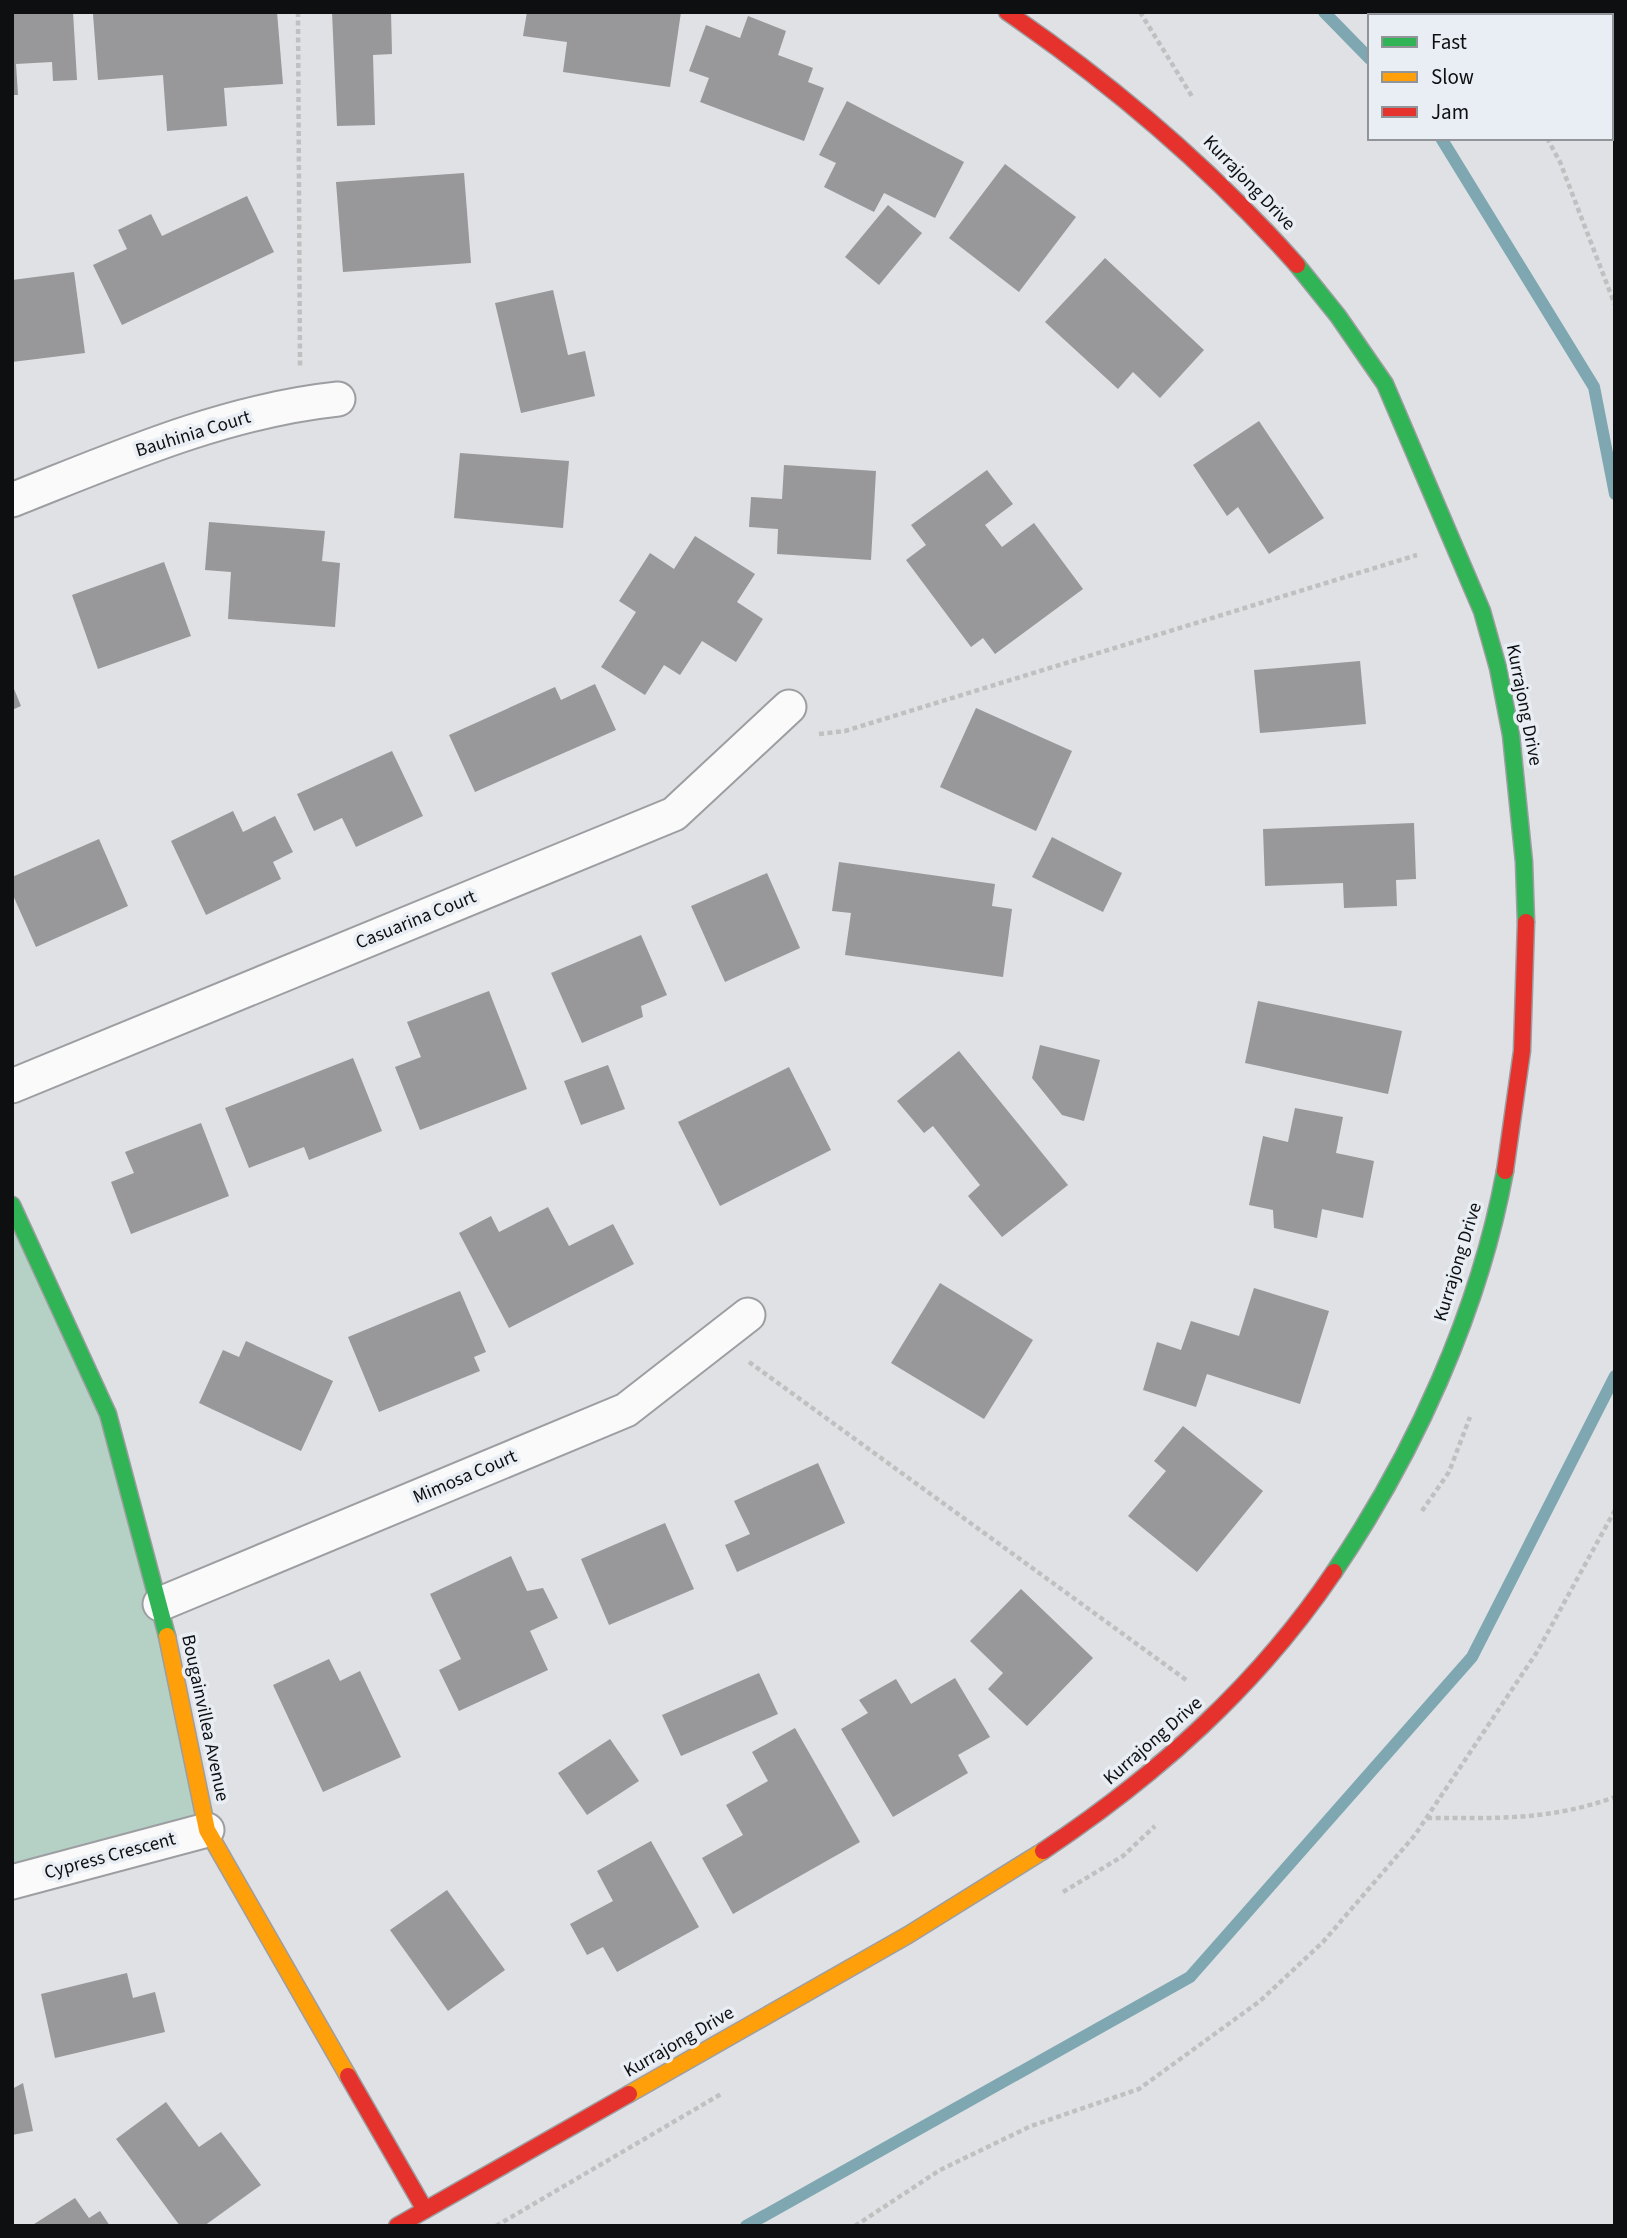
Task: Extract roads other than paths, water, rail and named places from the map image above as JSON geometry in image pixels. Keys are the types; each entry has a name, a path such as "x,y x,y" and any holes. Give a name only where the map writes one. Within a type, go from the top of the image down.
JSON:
{"street":[{"name":"Kurrajong Drive","path":"397,2226 996,1886 1120,1799 1224,1707 1288,1635 1357,1541 1420,1421 1471,1303 1498,1206 1515,1099 1529,965 1526,867 1515,756 1488,629 1453,543 1381,376 1303,270 1195,155 1078,59 1007,12"},
{"name":"Bauhinia Court","path":"12,500 166,438 300,403 338,399"},
{"name":"Casuarina Court","path":"12,1086 674,814 789,707"},
{"name":"Bougainvillea Avenue","path":"12,1205 108,1414 160,1604 207,1830 425,2210"},
{"name":"Mimosa Court","path":"160,1604 626,1410 748,1315"},
{"name":"Cypress Crescent","path":"12,1882 207,1830"}],"waterway":[{"path":"1324,12 1368,57"},
{"path":"1442,140 1594,387 1615,494"},
{"path":"746,2226 1190,1977 1472,1657 1615,1376"}]}
